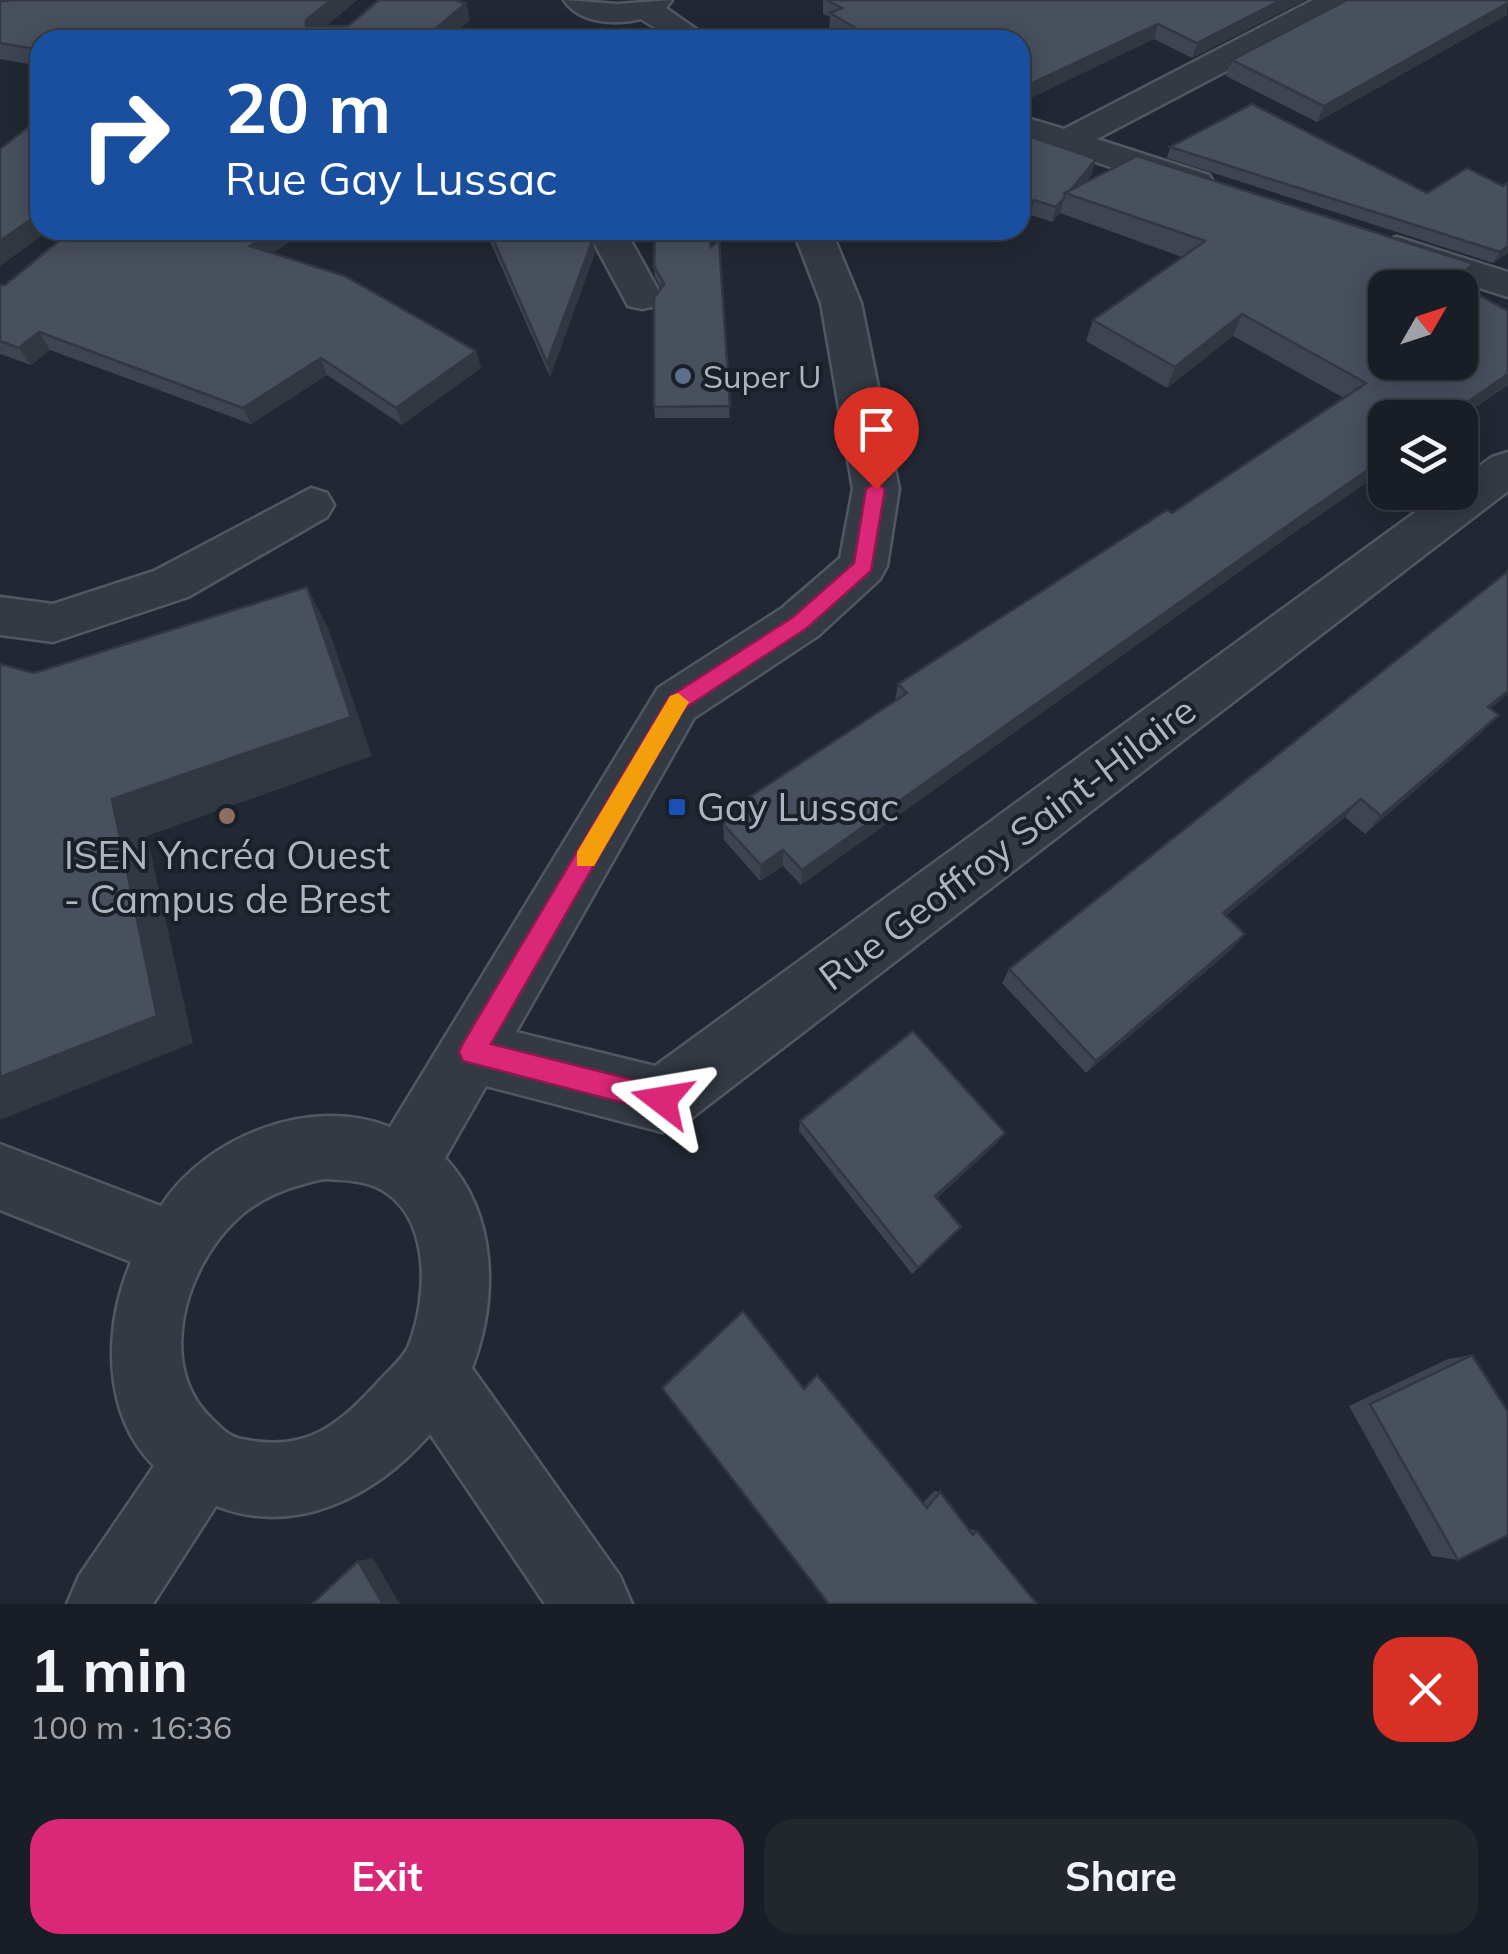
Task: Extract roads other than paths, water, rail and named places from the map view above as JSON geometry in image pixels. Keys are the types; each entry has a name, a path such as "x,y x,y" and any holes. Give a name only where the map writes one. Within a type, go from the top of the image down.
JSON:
{"street":[{"path":"580,0 609,13 651,4 684,30"},
{"path":"1068,141 1337,0"},
{"path":"1030,129 1233,195"},
{"path":"1361,237 1508,285"},
{"path":"611,240 642,298"},
{"path":"404,1166 676,703 800,622 864,566 876,489 841,303 816,240"},
{"name":"Rue Geoffroy Saint-Hilaire","path":"472,1052 662,1100 1508,468"},
{"path":"0,616 53,623 172,584 311,505"},
{"path":"323,1146 361,1148 404,1166 428,1190 452,1233 455,1317 432,1375 373,1444 317,1474 252,1482 202,1462 161,1419 146,1365 150,1300 174,1245 192,1218 236,1178 272,1158 323,1146"},
{"path":"0,1177 174,1245"},
{"path":"432,1375 592,1604"},
{"path":"107,1604 202,1462"}],"place":[{"name":"Super U","path":"683,376"},
{"name":"Gay Lussac","path":"677,807"},
{"name":"ISEN Yncréa Ouest - Campus de Brest","path":"227,816"}]}
